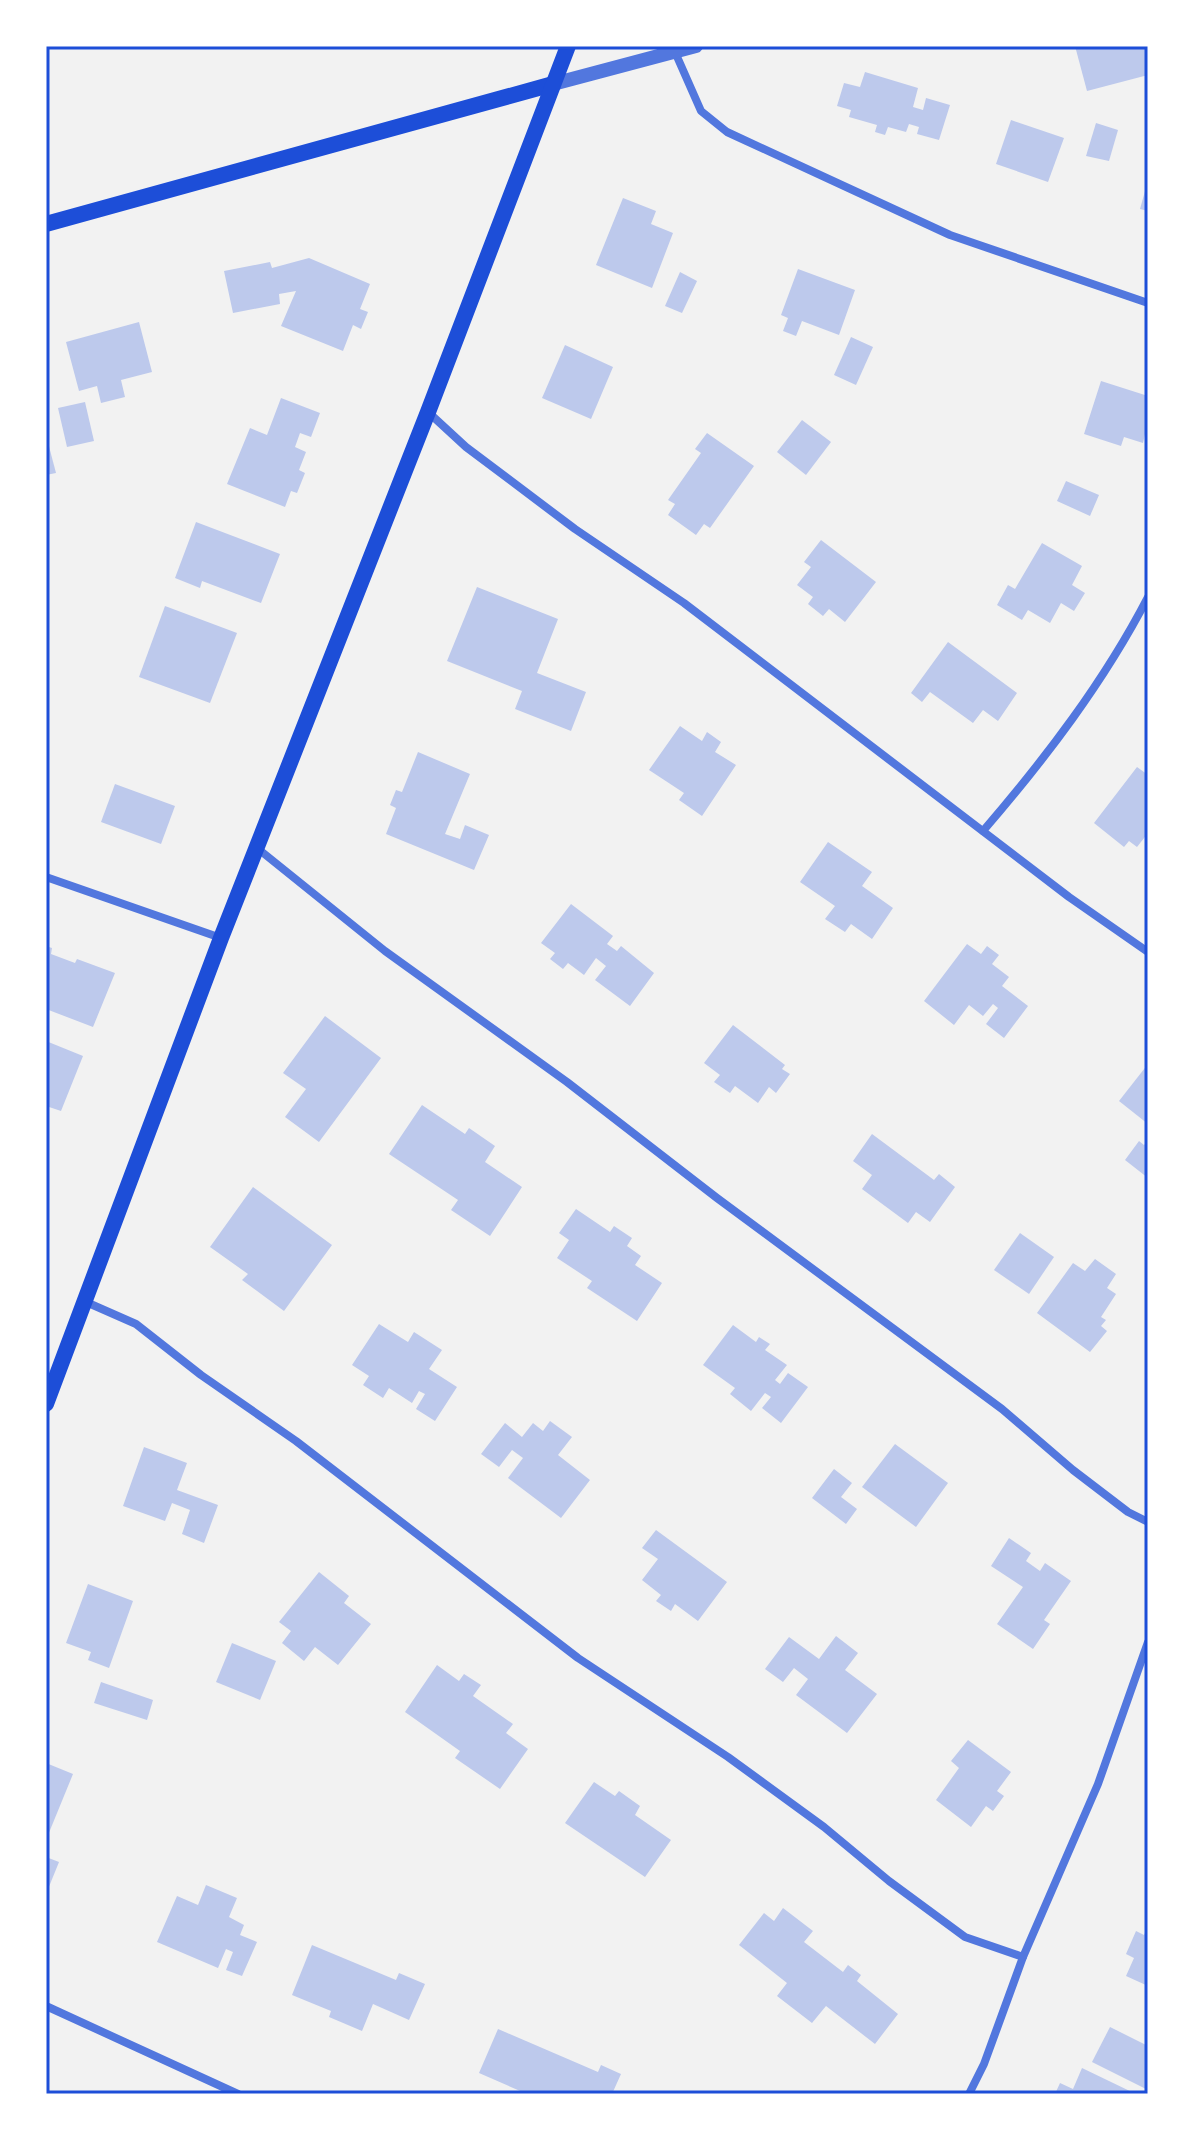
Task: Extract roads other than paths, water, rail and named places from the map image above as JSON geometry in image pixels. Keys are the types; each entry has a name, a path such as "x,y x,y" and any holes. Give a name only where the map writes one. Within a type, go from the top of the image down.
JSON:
{"main road":[{"path":"46,1404 221,938 568,46"},
{"path":"46,224 553,84"}],"street":[{"path":"553,84 696,46"},
{"path":"675,52 701,111 727,132 950,235 1148,303"},
{"path":"428,412 466,447 575,529 684,603 1069,897 1148,952"},
{"path":"983,831 1112,663 1148,597"},
{"path":"257,848 385,951 576,1089 717,1198 1002,1409 1128,1512 1148,1522"},
{"path":"46,877 221,938"},
{"path":"86,1302 136,1324 201,1375 296,1441 578,1658 728,1757 965,1937 1023,1957"},
{"path":"969,2094 984,2064 1023,1957 1098,1784 1148,1642"},
{"path":"46,2006 238,2094"}]}
